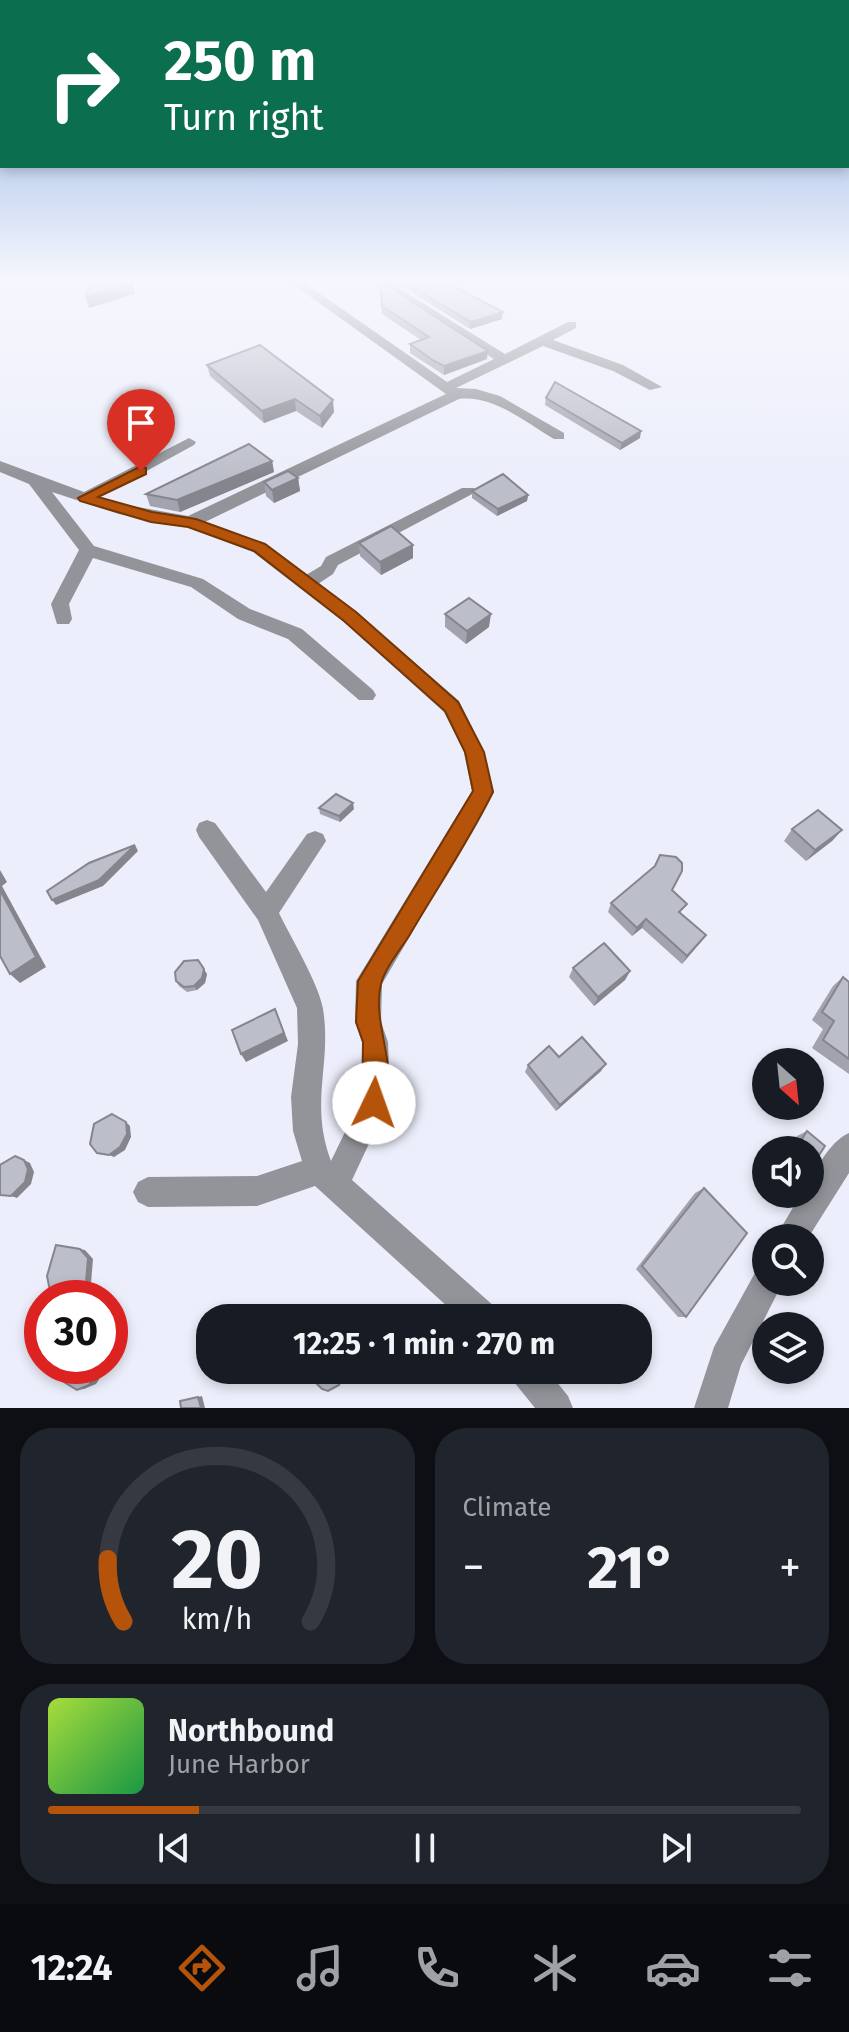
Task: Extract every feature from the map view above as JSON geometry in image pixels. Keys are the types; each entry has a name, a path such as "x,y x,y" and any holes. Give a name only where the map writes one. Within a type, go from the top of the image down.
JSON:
{"street":[{"path":"384,345 451,392 476,393 495,399 559,436"},
{"path":"481,345 504,359"},
{"path":"190,522 451,392 504,359 534,345"},
{"path":"552,345 618,368 655,387"},
{"path":"85,498 141,471 189,442"},
{"path":"0,466 85,498 151,517 190,522 259,548 350,617 452,707 474,752 483,792 369,981 368,1022 375,1042 376,1065 374,1103 327,1178 257,1191 148,1192"},
{"path":"35,481 88,550 197,583 244,614 295,634 366,695"},
{"path":"306,583 327,570 332,561 468,492"},
{"path":"63,619 60,604 88,550"},
{"path":"207,830 266,912 310,1007 311,1044 305,1097 307,1131 327,1178 468,1304"},
{"path":"266,912 315,841"},
{"path":"799,1224 849,1147"},
{"path":"711,1408 726,1359 760,1296"},
{"path":"537,1384 556,1408"}],"building":[{"path":"260,345 333,400 320,416 295,399 262,411 207,365"},
{"path":"411,345 478,345 488,351 444,366"},
{"path":"555,382 641,431 622,443 546,398"},
{"path":"249,444 272,461 177,500 146,494"},
{"path":"288,471 298,478 272,490 264,482"},
{"path":"503,474 528,495 498,509 472,491"},
{"path":"391,526 413,545 380,562 359,543"},
{"path":"469,598 491,614 467,631 445,614"},
{"path":"336,794 353,803 339,816 319,808"},
{"path":"818,810 842,830 815,850 792,829"},
{"path":"135,845 99,880 52,900 47,891 89,863"},
{"path":"660,855 676,857 682,863 682,871 672,890 687,904 679,912 706,935 687,956 646,919 637,928 611,903 655,866"},
{"path":"0,890 36,957 10,974 0,956"},
{"path":"604,943 630,971 598,997 573,968"},
{"path":"198,960 204,969 202,978 194,986 184,987 176,981 175,972 184,961"},
{"path":"843,977 849,982 849,1059 823,1040 834,1021 822,1012"},
{"path":"275,1009 284,1033 241,1054 232,1030"},
{"path":"582,1037 606,1064 560,1105 528,1065 549,1046 559,1057"},
{"path":"112,1114 126,1122 127,1134 120,1147 109,1155 97,1153 90,1144 94,1124"},
{"path":"15,1156 24,1160 28,1169 25,1182 11,1196 0,1195 0,1165"},
{"path":"704,1188 747,1233 686,1317 642,1266"},
{"path":"56,1245 80,1249 88,1258 86,1280 48,1280"},
{"path":"67,1384 90,1384 89,1385 77,1390"},
{"path":"317,1384 339,1384 328,1391"},
{"path":"198,1397 201,1408 181,1408 180,1401"}],"route":[{"path":"141,471 85,498 151,517 190,522 234,536 259,548 350,617 452,707 474,752 483,792 369,981 368,1022 375,1042 377,1081 374,1103"}]}
